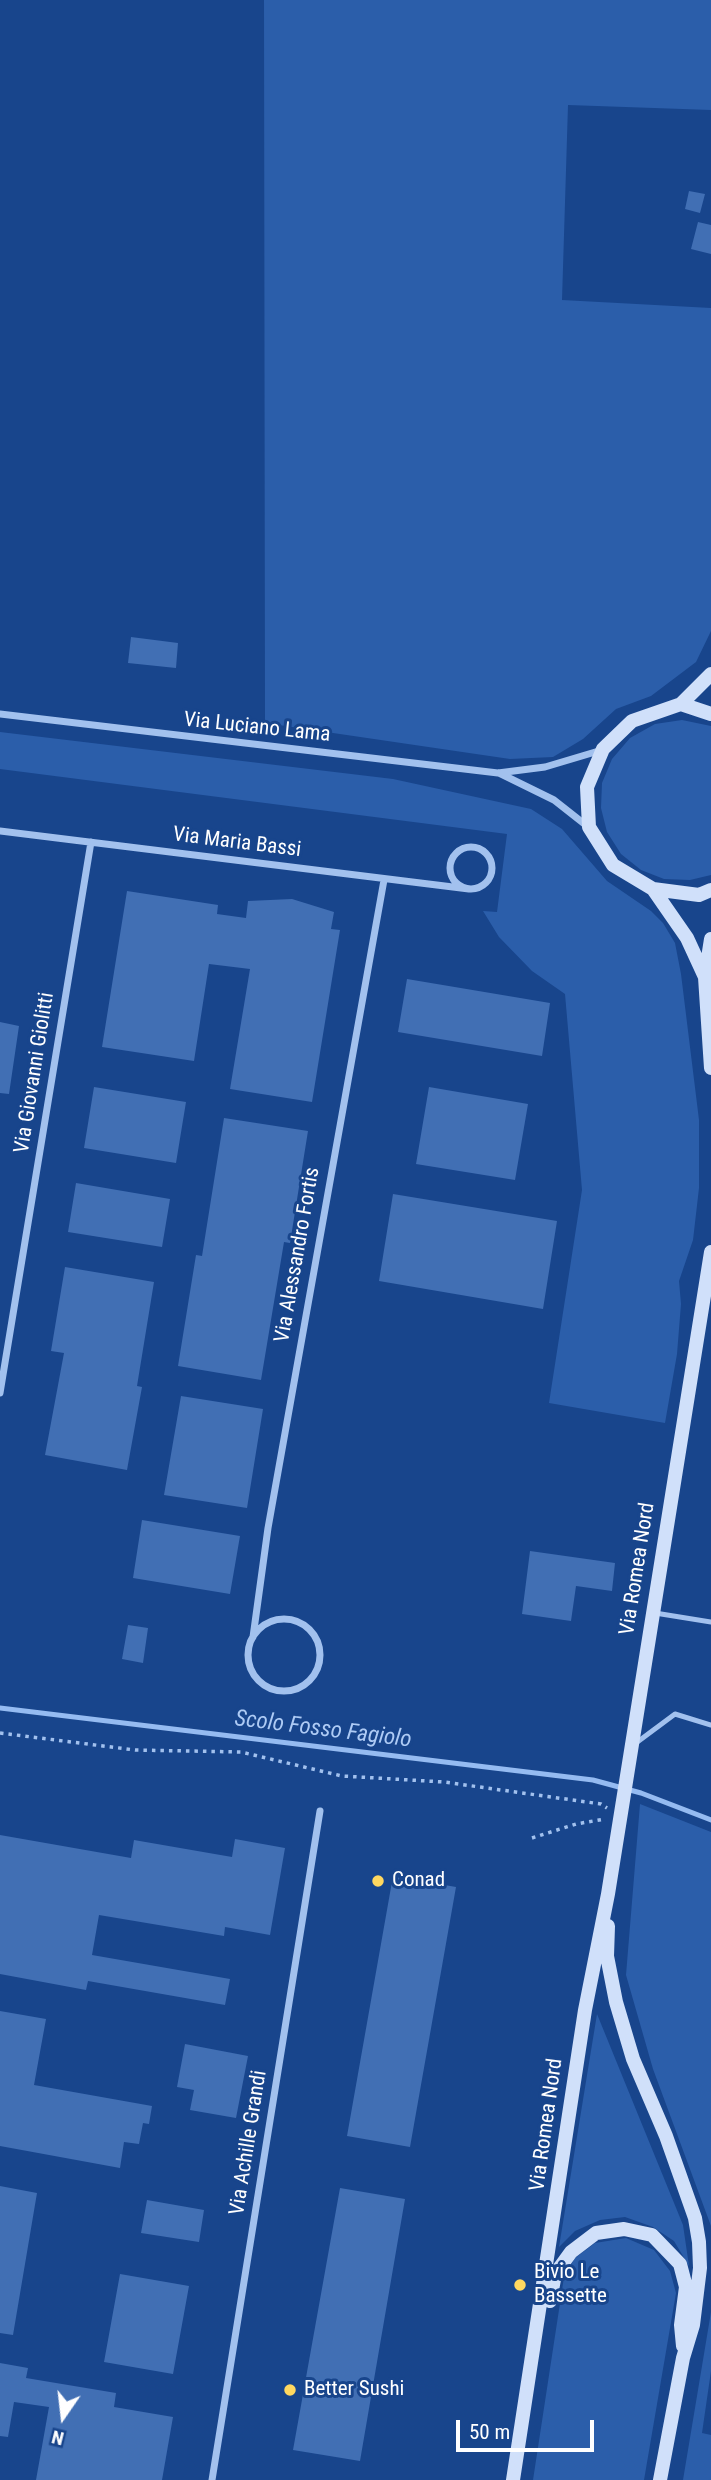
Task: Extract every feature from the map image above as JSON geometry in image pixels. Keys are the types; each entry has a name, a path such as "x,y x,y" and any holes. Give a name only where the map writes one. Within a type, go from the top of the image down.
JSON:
{"main road":[{"path":"711,674 681,704 632,720 603,749 587,787 589,827 613,865 653,889 699,895 711,890"},
{"path":"681,704 711,714"},
{"path":"653,889 687,938 705,977"},
{"path":"711,939 705,977 711,1068"},
{"name":"Via Romea Nord","path":"513,2480 585,2010 621,1817 711,1252"},
{"name":"Via Romea Nord","path":"608,1894 607,1956 616,2002 633,2059 666,2136 695,2218 700,2268 693,2325 683,2358 660,2480"},
{"name":"Via Romea Nord","path":"530,2364 547,2312 555,2274 571,2252 596,2232 624,2229 652,2235 680,2264 686,2287 681,2325 683,2358"},
{"path":"504,2480 526,2384"}],"street":[{"name":"Via Luciano Lama","path":"0,716 498,773 545,767 603,749"},
{"name":"Via Luciano Lama","path":"498,773 554,800 589,827"},
{"name":"Via Maria Bassi","path":"0,831 469,889"},
{"name":"Via Giovanni Giolitti","path":"0,1393 91,842"},
{"path":"470,846 483,850 492,868 491,875 482,886 469,889 456,883 450,863 457,851 470,846"},
{"name":"Via Alessandro Fortis","path":"253,1637 270,1622 282,1619 294,1620 306,1626 316,1639 320,1651 317,1671 309,1682 283,1691 263,1684 254,1675 249,1661 249,1649 268,1528 384,880"},
{"name":"Via Achille Grandi","path":"212,2480 320,1811"}],"lane":[{"path":"652,1613 711,1622"},
{"path":"631,1747 675,1714 711,1725"}],"path":[{"path":"0,1734 135,1750 241,1752 342,1776 444,1782 601,1804 621,1817"},
{"path":"531,1838 576,1824 621,1817"}],"shaded area":[{"path":"264,0 711,0 711,110 568,105 562,300 711,308 711,631 696,662 651,696 616,709 583,739 553,757 510,759 265,723"},
{"path":"682,720 711,726 711,875 690,880 664,879 641,870 621,854 607,832 601,808 602,783 612,759 630,738 655,724"},
{"path":"0,732 393,779 531,809 562,829 607,881 651,911 663,923 675,943 681,974 699,1120 699,1188 693,1240 679,1281 681,1304 677,1354 665,1423 549,1403 582,1190 565,994 532,971 499,937 483,911 497,912 507,834 0,769"},
{"path":"640,1804 711,1832 711,2226 653,2069 626,1975"},
{"path":"597,2014 683,2225 689,2266 674,2241 653,2227 625,2217 600,2220 575,2231 559,2247"},
{"path":"626,2238 654,2250 670,2271 676,2293 644,2480 533,2480 564,2277 575,2258 595,2243"},
{"path":"711,2312 711,2371 702,2433 711,2435 711,2480 683,2480"}],"building":[{"path":"689,191 705,194 700,213 685,209"},
{"path":"698,222 711,225 711,254 691,249"},
{"path":"131,637 178,643 176,668 128,663"},
{"path":"127,891 218,905 217,914 246,918 248,901 292,899 334,912 331,929 340,930 312,1102 230,1089 250,969 209,964 194,1061 102,1047"},
{"path":"407,979 550,1003 542,1056 398,1032"},
{"path":"0,1022 19,1026 9,1094 0,1093"},
{"path":"94,1087 186,1102 176,1163 84,1148"},
{"path":"429,1087 528,1104 515,1180 416,1164"},
{"path":"224,1118 308,1131 290,1243 284,1242 261,1380 178,1366 196,1255 202,1256"},
{"path":"76,1183 170,1199 162,1247 68,1232"},
{"path":"393,1194 557,1221 543,1309 379,1281"},
{"path":"65,1267 154,1282 137,1386 142,1387 127,1470 45,1455 64,1353 51,1351"},
{"path":"181,1396 263,1409 247,1508 164,1495"},
{"path":"142,1520 240,1536 230,1594 133,1578"},
{"path":"530,1551 615,1563 612,1591 576,1586 571,1621 522,1614"},
{"path":"128,1625 148,1628 143,1663 122,1659"},
{"path":"0,1835 131,1858 134,1840 232,1857 235,1839 285,1848 270,1935 225,1927 224,1936 99,1915 92,1955 230,1979 225,2005 88,1981 86,1990 0,1974"},
{"path":"393,1876 456,1887 410,2147 347,2136"},
{"path":"0,2011 46,2019 34,2085 152,2106 149,2124 143,2123 139,2144 124,2142 120,2168 0,2146"},
{"path":"185,2044 248,2056 236,2118 190,2110 194,2090 177,2087"},
{"path":"0,2186 37,2193 13,2335 0,2333"},
{"path":"340,2188 405,2199 360,2461 293,2450"},
{"path":"147,2200 204,2210 199,2242 141,2233"},
{"path":"120,2274 189,2286 173,2374 104,2362"},
{"path":"0,2363 28,2368 26,2378 116,2393 114,2407 173,2417 162,2480 36,2480 49,2407 14,2402 8,2437 0,2436"}],"waterway":[{"name":"Scolo Fosso Fagiolo","path":"0,1708 593,1780 641,1793 711,1820"}],"place":[{"name":"Conad","path":"378,1881"},
{"name":"Bivio Le Bassette","path":"520,2285"},
{"name":"Better Sushi","path":"290,2390"}]}
